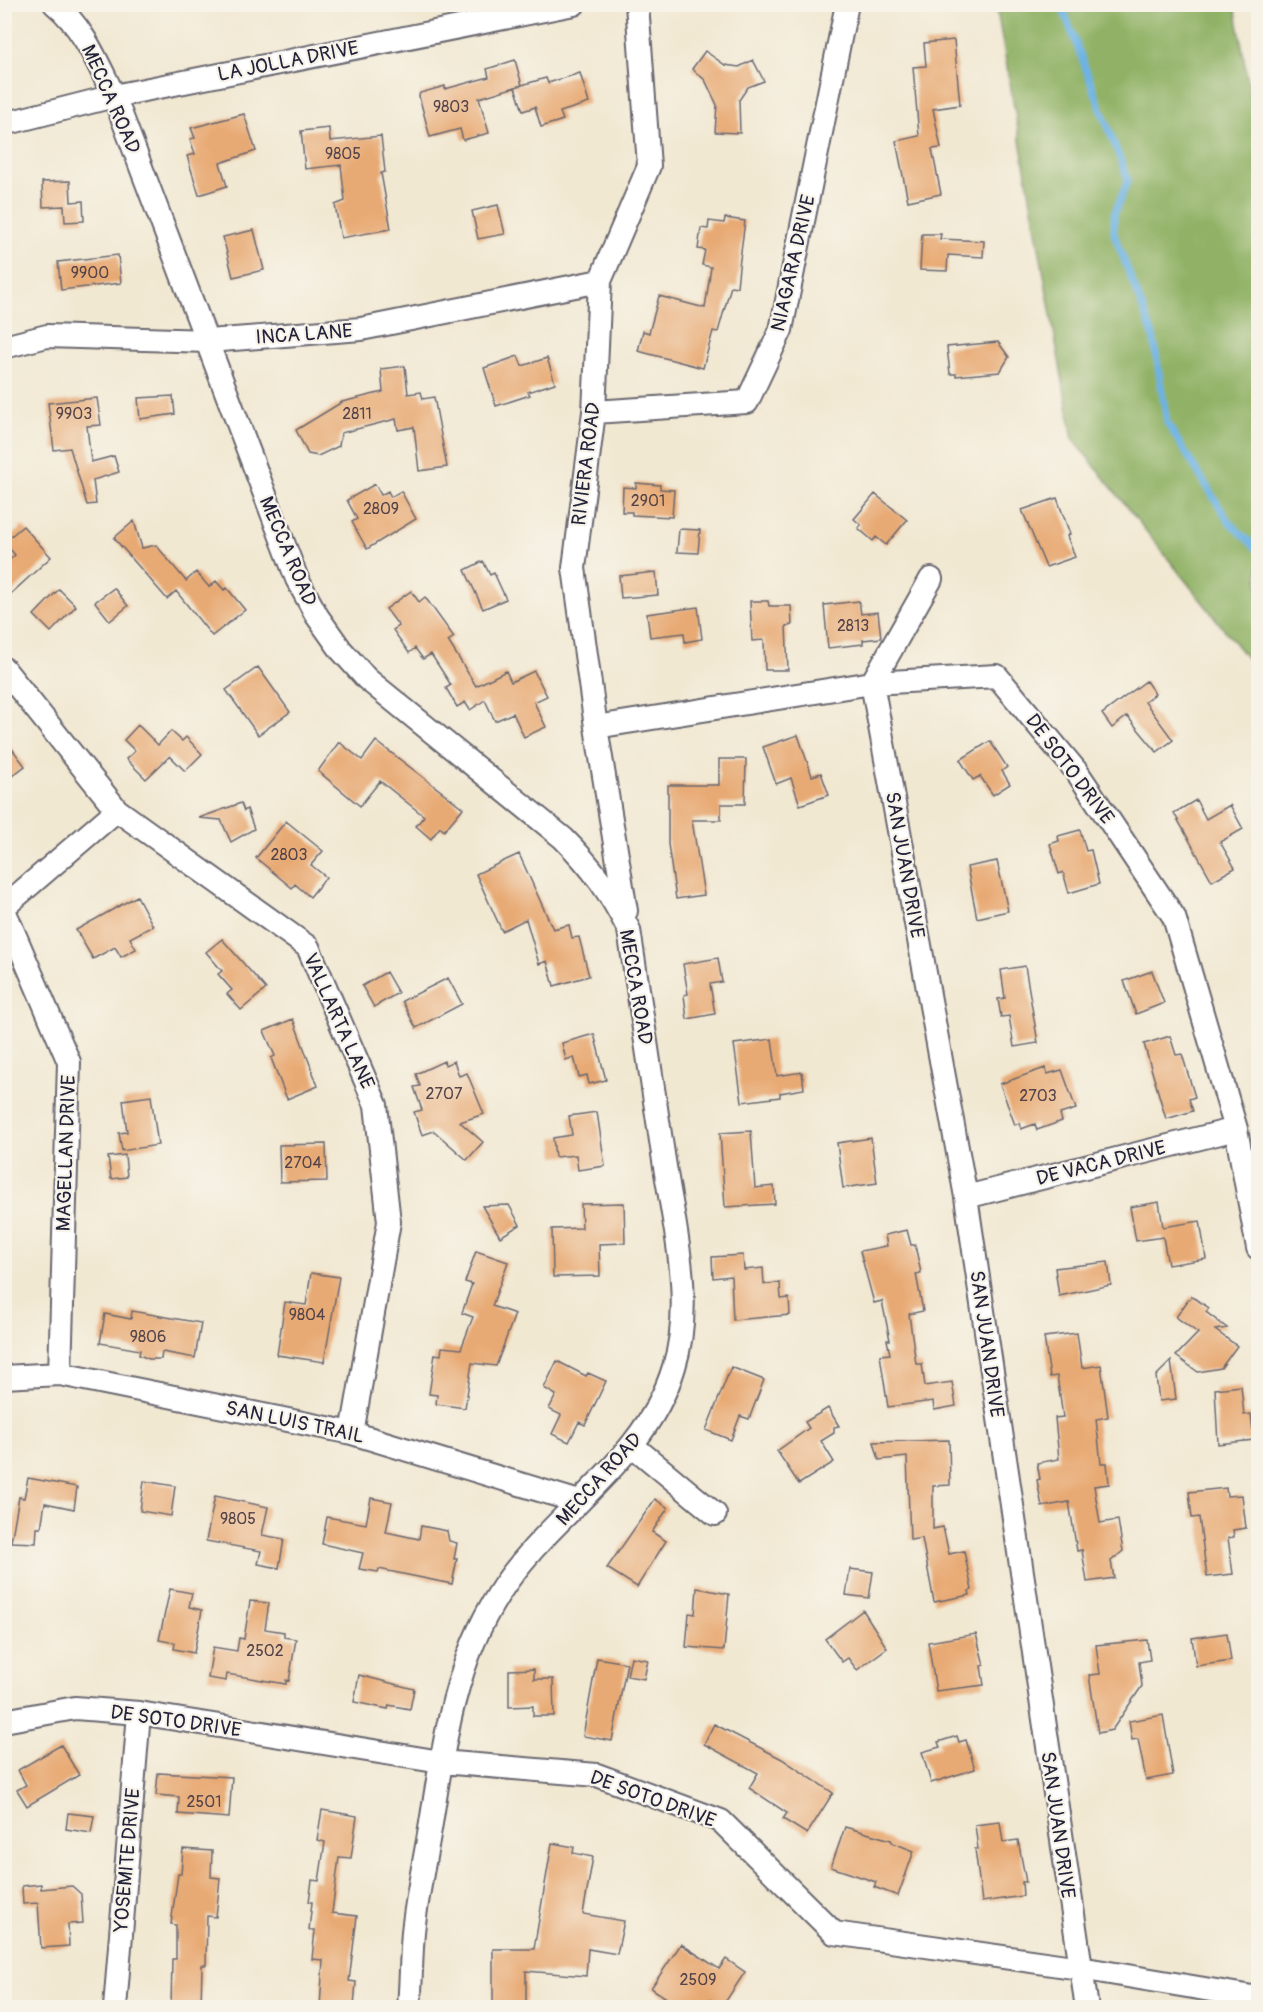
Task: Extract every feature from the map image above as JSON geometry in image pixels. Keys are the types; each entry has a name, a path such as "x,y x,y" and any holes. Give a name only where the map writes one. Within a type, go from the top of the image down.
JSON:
{"street":[{"name":"MECCA ROAD","path":"55,4 87,41 114,96 297,579 317,616 341,650 367,680 563,838 589,864 610,892 629,930 678,1251 683,1317 675,1365 660,1405 633,1446 529,1555 498,1596 474,1643 455,1695 441,1762 413,1931 410,2007"},
{"name":"LA JOLLA DRIVE","path":"4,124 114,96 573,4"},
{"name":"RIVIERA ROAD","path":"629,930 596,728 574,568 594,412 600,281 649,166 637,4"},
{"name":"NIAGARA DRIVE","path":"594,412 747,402 781,330 847,4"},
{"name":"INCA LANE","path":"4,347 47,336 208,341 361,329 600,281"},
{"path":"872,683 931,579"},
{"name":"VALLARTA LANE","path":"4,669 117,810 308,947 376,1105 389,1222 352,1433"},
{"name":"DE SOTO DRIVE","path":"596,728 872,683 997,676 1077,772 1174,916 1236,1129 1258,1248"},
{"name":"SAN JUAN DRIVE","path":"872,683 966,1197 1087,2007"},
{"path":"4,909 117,810"},
{"name":"MAGELLAN DRIVE","path":"4,909 69,1062 60,1374"},
{"name":"DE VACA DRIVE","path":"966,1197 1236,1129"},
{"name":"SAN LUIS TRAIL","path":"4,1377 60,1374 352,1433 579,1502"},
{"path":"633,1446 716,1514"},
{"name":"DE SOTO DRIVE","path":"4,1721 75,1708 140,1713 441,1762 597,1775 721,1821 834,1933 1080,1968 1258,1998"},
{"name":"YOSEMITE DRIVE","path":"116,2007 140,1713"}],"green space":[{"path":"996,5 1235,5 1258,141 1258,672 1073,439"}],"building":[{"path":"954,40 960,105 933,109 941,148 932,149 941,194 908,201 896,141 919,136 913,67 926,66 924,43"},
{"path":"705,51 725,65 739,67 753,60 764,81 748,87 739,100 740,133 715,132 717,105 705,80 692,69"},
{"path":"515,60 522,85 479,98 489,133 463,140 460,129 430,137 420,93 489,77 487,69"},
{"path":"580,73 589,103 560,112 563,120 541,127 535,107 523,111 515,87 546,78 548,83"},
{"path":"244,114 256,151 220,163 227,186 199,195 187,156 195,154 190,139 195,138 191,128"},
{"path":"329,128 330,141 381,136 385,172 381,173 391,229 341,238 335,205 345,201 341,165 305,169 301,131"},
{"path":"70,181 71,202 83,201 84,221 65,222 64,206 43,207 42,182"},
{"path":"498,205 505,234 478,239 472,211"},
{"path":"725,218 745,221 737,287 731,286 718,332 713,331 703,368 638,351 643,331 649,333 659,296 705,308 711,267 702,265 705,250 698,249 701,228 708,229 709,221 724,223"},
{"path":"254,230 264,270 233,277 223,237"},
{"path":"922,234 941,234 940,239 984,241 983,257 948,255 947,271 920,270"},
{"path":"118,255 121,283 61,290 58,262"},
{"path":"998,342 1009,357 1000,372 956,376 956,374 950,374 947,347"},
{"path":"518,356 522,366 547,358 555,383 528,392 530,395 496,406 484,368"},
{"path":"405,366 408,394 421,392 423,399 434,397 447,467 419,471 414,427 398,430 396,419 341,433 339,446 318,456 308,454 296,430 342,402 383,392 381,369"},
{"path":"173,396 175,414 140,419 138,398"},
{"path":"97,398 101,425 87,426 91,462 114,456 119,472 93,480 96,504 87,505 70,448 54,450 48,403"},
{"path":"636,483 660,485 660,489 674,490 672,517 632,515 632,512 622,512 623,487 636,488"},
{"path":"375,484 381,495 388,491 391,497 401,491 416,519 367,549 352,522 357,519 347,500"},
{"path":"875,494 907,520 886,545 876,537 873,541 858,528 861,525 854,519"},
{"path":"1057,498 1070,534 1067,536 1075,557 1046,567 1022,510"},
{"path":"134,521 142,548 156,545 186,581 196,572 209,587 216,581 224,590 227,588 245,610 212,636 176,591 167,599 114,538"},
{"path":"23,526 51,557 4,600 4,565 15,555 4,542"},
{"path":"679,529 700,530 698,553 677,552"},
{"path":"483,561 490,575 494,573 506,599 483,609 465,570"},
{"path":"656,572 658,595 621,598 619,576"},
{"path":"114,588 128,606 110,621 95,602"},
{"path":"59,589 76,606 51,632 34,615"},
{"path":"411,591 419,602 425,597 454,637 448,641 476,686 506,671 511,682 534,671 547,696 534,702 546,727 524,737 513,713 495,721 485,700 470,710 465,702 457,707 446,688 451,685 431,654 423,659 415,648 409,653 393,630 399,626 386,609"},
{"path":"750,601 768,601 769,606 791,606 792,625 786,626 788,670 765,670 764,640 752,641"},
{"path":"859,601 861,614 878,612 881,638 863,640 863,644 828,648 824,605"},
{"path":"698,607 702,639 685,642 684,633 650,637 647,614"},
{"path":"258,667 290,712 258,735 226,690"},
{"path":"1146,681 1155,694 1145,702 1173,740 1157,752 1127,716 1112,728 1102,714"},
{"path":"138,725 158,745 171,731 182,741 186,737 202,754 185,771 170,756 146,779 126,759 135,751 124,740"},
{"path":"798,735 812,776 821,773 829,795 800,805 791,778 776,784 763,747"},
{"path":"4,738 25,766 4,782"},
{"path":"376,741 463,808 444,831 440,827 431,839 416,826 424,816 380,781 360,806 318,771 339,742 362,760"},
{"path":"990,741 1007,767 1002,771 1010,784 993,795 980,776 973,780 960,760"},
{"path":"719,759 746,759 745,804 721,804 721,820 692,820 704,895 676,899 668,844 668,785 719,785"},
{"path":"1196,800 1206,819 1230,805 1243,829 1220,842 1235,868 1212,881 1174,813"},
{"path":"241,803 244,811 247,809 254,829 231,842 221,820 199,818"},
{"path":"286,821 323,851 311,865 326,877 310,897 295,884 292,888 256,858"},
{"path":"1080,830 1086,851 1091,850 1099,884 1069,893 1063,872 1059,874 1050,844 1059,841 1058,836"},
{"path":"519,854 553,929 569,925 572,938 579,937 589,976 554,986 547,961 539,964 526,919 502,931 476,874"},
{"path":"997,861 1008,911 977,918 967,867"},
{"path":"137,896 153,926 130,938 136,949 121,957 115,947 93,959 76,930"},
{"path":"222,939 266,989 241,1010 227,994 232,990 218,974 222,971 206,952"},
{"path":"718,958 722,982 710,984 715,1014 687,1019 684,995 688,994 683,964"},
{"path":"1025,966 1038,1043 1014,1047 1009,1016 1001,1017 998,999 1005,998 1001,970"},
{"path":"1152,971 1164,1003 1136,1014 1124,981"},
{"path":"386,972 398,993 374,1007 362,986"},
{"path":"448,978 462,1004 416,1028 402,1001"},
{"path":"293,1019 318,1086 287,1099 271,1058 275,1056 264,1031"},
{"path":"594,1034 606,1080 589,1084 587,1075 579,1077 574,1057 566,1060 562,1043"},
{"path":"1170,1036 1176,1055 1182,1054 1195,1097 1189,1099 1193,1111 1166,1119 1144,1044"},
{"path":"772,1039 777,1076 802,1072 804,1089 780,1093 780,1097 742,1102 734,1044"},
{"path":"444,1061 445,1065 454,1061 459,1076 467,1073 484,1114 460,1122 483,1142 467,1160 434,1131 422,1135 414,1112 422,1110 414,1087 420,1086 416,1074"},
{"path":"1045,1068 1047,1074 1062,1070 1076,1109 1060,1114 1062,1121 1037,1130 1035,1124 1021,1129 1019,1123 1015,1125 1000,1084"},
{"path":"151,1096 158,1145 122,1151 119,1133 127,1132 123,1100"},
{"path":"597,1112 605,1166 578,1170 576,1155 555,1157 553,1138 572,1135 569,1116"},
{"path":"751,1131 755,1188 774,1186 775,1204 725,1207 720,1133"},
{"path":"871,1138 877,1183 843,1188 837,1143"},
{"path":"326,1144 327,1181 280,1182 279,1145"},
{"path":"125,1155 127,1177 111,1179 108,1157"},
{"path":"1159,1202 1163,1227 1200,1221 1206,1259 1168,1265 1163,1237 1136,1241 1130,1207"},
{"path":"624,1203 625,1243 599,1244 600,1276 553,1277 552,1229 582,1228 581,1204"},
{"path":"509,1205 520,1225 500,1237 482,1206"},
{"path":"907,1230 911,1245 915,1245 921,1273 916,1274 923,1311 909,1314 916,1364 922,1364 925,1386 952,1382 956,1406 934,1410 933,1401 888,1407 880,1355 890,1354 887,1340 890,1340 882,1301 874,1303 860,1251 887,1246 885,1235"},
{"path":"476,1251 508,1262 492,1306 515,1314 496,1366 472,1363 465,1408 436,1404 437,1395 429,1394 435,1354 441,1355 442,1347 461,1349 473,1317 462,1313 472,1284 465,1282"},
{"path":"743,1255 744,1270 763,1268 764,1284 780,1283 781,1299 789,1298 790,1315 733,1320 731,1276 713,1278 712,1257"},
{"path":"1108,1262 1111,1285 1059,1296 1055,1268"},
{"path":"311,1273 339,1277 324,1362 277,1355 285,1302 306,1305"},
{"path":"1191,1296 1209,1308 1206,1312 1227,1328 1215,1330 1237,1346 1221,1368 1198,1372 1176,1356 1198,1333 1176,1317"},
{"path":"132,1311 201,1323 195,1358 162,1352 161,1359 149,1359 139,1355 140,1350 100,1343 105,1314 131,1319"},
{"path":"1077,1333 1082,1368 1101,1365 1108,1417 1096,1419 1101,1463 1107,1463 1109,1484 1094,1486 1100,1523 1118,1520 1123,1551 1111,1561 1114,1578 1087,1582 1082,1550 1077,1551 1069,1502 1042,1507 1037,1480 1040,1479 1037,1463 1059,1459 1055,1418 1063,1417 1057,1376 1050,1377 1044,1337"},
{"path":"557,1361 586,1376 588,1373 606,1381 585,1425 579,1422 569,1442 552,1434 561,1415 549,1409 556,1395 544,1388"},
{"path":"1171,1361 1176,1399 1159,1401 1156,1376"},
{"path":"731,1367 764,1380 749,1419 740,1416 731,1440 706,1430"},
{"path":"1241,1386 1244,1415 1251,1414 1254,1440 1218,1444 1215,1389"},
{"path":"828,1408 839,1426 834,1427 834,1433 821,1441 834,1462 799,1484 777,1451 809,1428 805,1422"},
{"path":"949,1440 950,1485 933,1486 933,1529 943,1527 949,1554 964,1551 972,1590 969,1591 970,1595 934,1602 922,1538 910,1540 907,1457 879,1460 874,1442"},
{"path":"28,1478 77,1487 74,1509 45,1503 41,1528 37,1528 36,1543 11,1542 19,1497 24,1498"},
{"path":"144,1481 175,1486 171,1516 140,1511"},
{"path":"1226,1488 1227,1496 1242,1495 1246,1528 1233,1530 1234,1537 1228,1538 1233,1574 1207,1577 1199,1517 1192,1518 1189,1492"},
{"path":"215,1496 268,1507 262,1535 284,1539 279,1568 258,1564 261,1551 206,1541"},
{"path":"371,1498 392,1502 386,1532 419,1539 421,1526 447,1531 449,1541 457,1543 454,1559 457,1559 452,1584 379,1569 378,1572 359,1569 363,1553 322,1544 327,1517 366,1524"},
{"path":"655,1499 668,1508 652,1532 666,1541 637,1587 607,1568"},
{"path":"850,1569 873,1572 869,1598 846,1595"},
{"path":"697,1588 729,1594 724,1650 686,1647 689,1613 695,1614"},
{"path":"170,1589 192,1593 189,1607 202,1610 194,1653 174,1649 175,1643 159,1640"},
{"path":"250,1601 269,1603 265,1629 284,1632 284,1637 296,1639 289,1681 286,1680 286,1684 227,1674 226,1681 208,1678 213,1647 237,1651 239,1638 244,1639"},
{"path":"863,1610 887,1648 857,1670 848,1658 842,1662 825,1639"},
{"path":"1227,1633 1231,1661 1196,1666 1192,1638"},
{"path":"976,1634 984,1665 981,1666 984,1685 936,1691 928,1642"},
{"path":"1147,1640 1150,1660 1139,1662 1142,1686 1112,1730 1098,1733 1089,1675 1100,1674 1096,1645"},
{"path":"631,1657 648,1660 644,1679 627,1676"},
{"path":"597,1658 627,1663 612,1741 583,1736"},
{"path":"534,1669 534,1679 553,1679 554,1716 533,1716 533,1706 509,1707 509,1670"},
{"path":"359,1675 414,1689 410,1709 389,1705 388,1709 354,1702"},
{"path":"1163,1715 1173,1775 1146,1780 1138,1739 1132,1740 1129,1721"},
{"path":"714,1724 782,1759 833,1793 807,1834 783,1819 787,1813 749,1788 758,1773 704,1744"},
{"path":"957,1736 959,1742 966,1740 975,1769 931,1783 922,1752 940,1747 938,1742"},
{"path":"61,1745 79,1775 27,1806 17,1790 26,1785 18,1770"},
{"path":"158,1773 232,1777 229,1818 178,1814 179,1797 156,1795"},
{"path":"322,1810 357,1816 351,1858 339,1857 332,1913 357,1916 349,1981 356,1982 354,2007 320,2007 323,1960 312,1959 315,1930 309,1930 312,1902 309,1902 312,1880 319,1881 325,1842 317,1840"},
{"path":"68,1813 94,1816 91,1833 66,1829"},
{"path":"1000,1822 1003,1842 1018,1840 1026,1882 1022,1882 1023,1896 982,1902 975,1849 978,1849 975,1825"},
{"path":"845,1827 891,1840 893,1843 914,1851 898,1896 874,1887 876,1882 831,1867"},
{"path":"552,1843 574,1847 573,1853 593,1857 583,1914 624,1921 617,1954 588,1949 586,1976 526,1971 526,2007 493,2007 493,1949 534,1949"},
{"path":"183,1849 212,1851 211,1877 220,1878 216,1917 207,1916 206,1965 202,1965 201,2007 171,2007 172,1959 176,1959 176,1925 171,1924 178,1874 181,1874"},
{"path":"41,1884 41,1889 72,1886 81,1894 83,1923 68,1924 69,1946 41,1948 38,1903 23,1904 22,1886"},
{"path":"681,1944 719,1969 726,1959 745,1972 722,2007 709,1999 703,2007 680,2007 651,1988"}],"waterway":[{"path":"1061,4 1128,180 1114,214 1114,234 1153,335 1167,423 1229,522 1258,550"}]}
